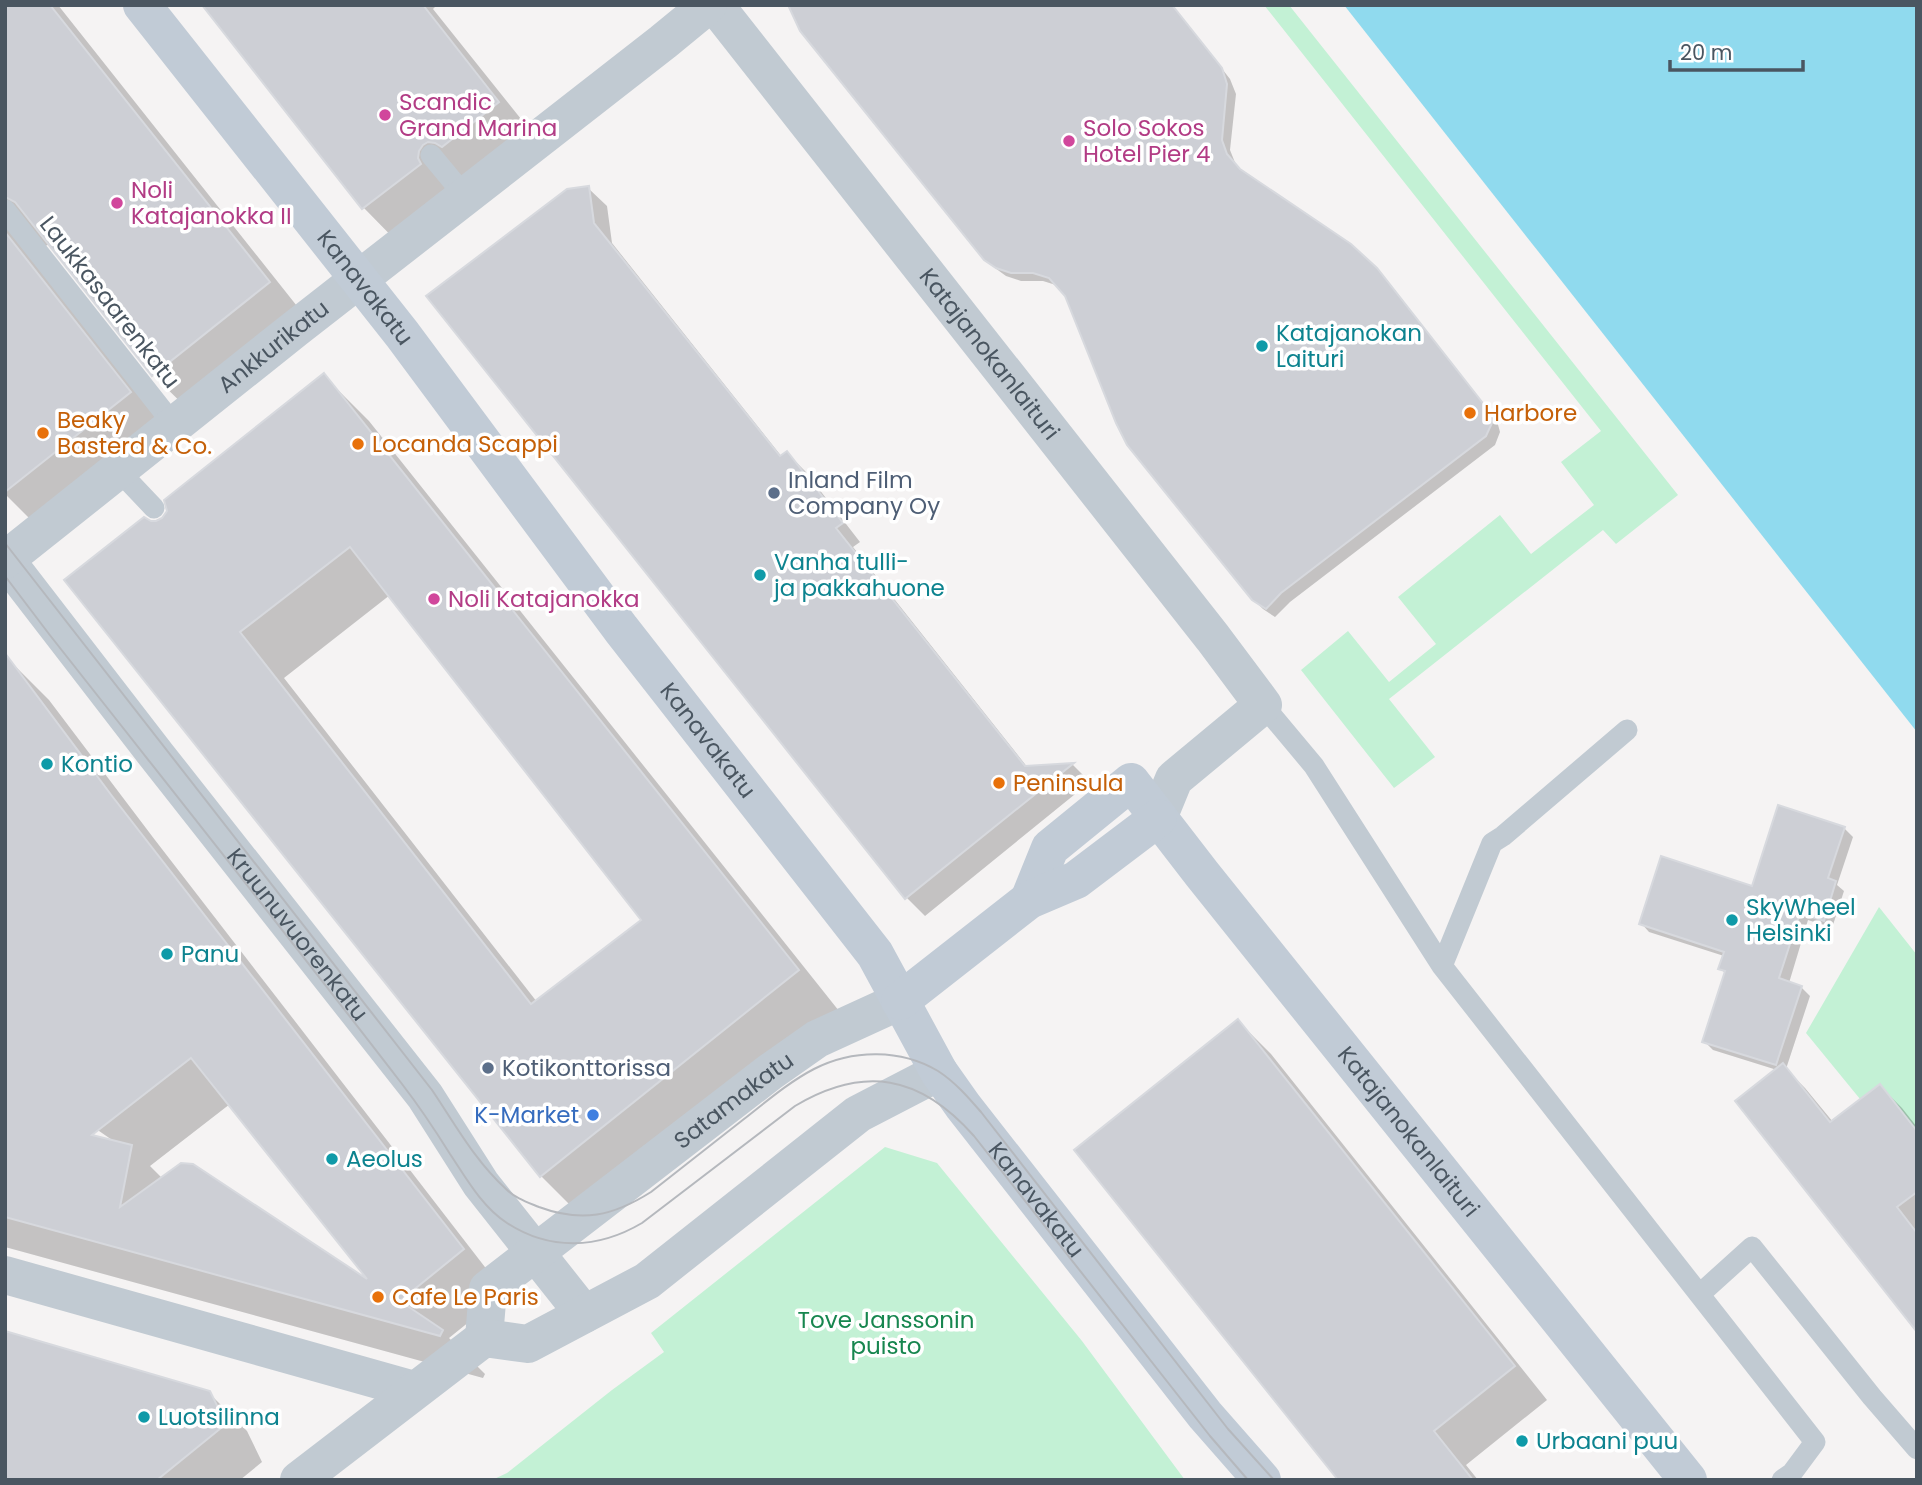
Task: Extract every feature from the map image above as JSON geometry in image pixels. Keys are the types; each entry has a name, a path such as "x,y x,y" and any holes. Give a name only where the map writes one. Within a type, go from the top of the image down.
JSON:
{"main road":[{"name":"Kanavakatu","path":"142,5 402,334 621,629 875,954 939,1072 963,1106 1205,1415 1262,1480"},
{"name":"Satamakatu","path":"1029,900 1050,848 1131,782"},
{"name":"Katajanokanlaituri","path":"1131,782 1688,1480"},
{"name":"Satamakatu","path":"900,1002 1029,900 1076,880 1158,818"}],"street":[{"name":"Ankkurikatu","path":"5,560 708,5"},
{"name":"Katajanokanlaituri","path":"715,5 1263,705"},
{"name":"Kruunuvuorenkatu","path":"5,560 425,1096 481,1184 584,1314"},
{"path":"1158,818 1174,779 1263,705"},
{"path":"1131,782 1174,779"},
{"name":"Satamakatu","path":"484,1338 488,1289 817,1038 900,1002"},
{"path":"299,1480 484,1338 528,1344 647,1280 858,1114 939,1072"},
{"path":"5,1275 414,1390"}],"lane":[{"path":"431,155 465,196"},
{"name":"Laukkasaarenkatu","path":"5,210 174,425"},
{"path":"118,470 154,508"},
{"path":"1263,705 1314,766 1442,966 1815,1442 1782,1480"},
{"path":"1442,966 1492,843 1627,730"},
{"path":"1699,1294 1752,1247 1917,1449"}],"green space":[{"path":"1264,5 1289,5 1678,495 1616,544 1603,530 1389,699 1435,757 1394,788 1301,670 1348,631 1389,682 1436,644 1398,597 1500,515 1531,554 1594,505 1561,462 1601,431"},
{"path":"1879,907 1917,955 1917,1131 1880,1084 1860,1099 1806,1033"},
{"name":"Tove Janssonin puisto","path":"885,1147 937,1163 1082,1341 1185,1480 492,1480 507,1473 664,1352 651,1333"}],"water":[{"path":"1344,5 1917,5 1917,732"}],"building":[{"name":"Noli Katajanokka II","path":"5,5 50,5 270,282 152,376 15,202 5,197"},
{"name":"Scandic Grand Marina","path":"202,5 423,5 499,102 442,147 428,142 423,145 418,158 421,164 362,209"},
{"name":"Katajanokan Laituri","path":"788,5 1172,5 1222,68 1227,84 1222,140 1227,154 1240,169 1351,244 1377,268 1489,411 1492,423 1486,436 1281,593 1266,609 1252,600 1127,445 1065,296 1049,278 1033,273 1011,273 984,260 800,31"},
{"name":"Vanha tulli- ja pakkahuone","path":"589,186 594,223 780,456 787,451 843,523 836,528 1025,766 1074,763 905,899 426,296 567,189"},
{"path":"5,232 131,392 5,492"},
{"path":"324,373 799,970 540,1177 64,580 144,517 151,521 162,518 167,511 164,500","holes":["350,547 641,920 531,1004 240,632"]},
{"path":"5,653 112,796 464,1249 400,1301 443,1330 440,1336 5,1217","holes":["191,1058 367,1279 193,1164 181,1163 120,1207 132,1145 92,1135"]},
{"path":"1778,805 1845,827 1828,878 1836,881 1824,921 1800,913 1779,978 1802,986 1776,1065 1702,1042 1725,971 1718,969 1724,952 1639,924 1661,856 1752,886"},
{"path":"1238,1019 1515,1366 1434,1431 1473,1480 1338,1480 1074,1150"},
{"path":"1783,1063 1830,1122 1880,1084 1917,1131 1917,1192 1897,1207 1917,1233 1917,1332 1735,1101"},
{"name":"Luotsilinna","path":"5,1331 210,1391 226,1424 157,1480 5,1480"}],"tram line":[{"path":"5,543 432,1090 475,1154 510,1192 521,1200 569,1215 610,1212 651,1192 778,1092 814,1069 845,1058 877,1054 893,1055 924,1064 950,1080 981,1112 1228,1429 1274,1480"},
{"path":"5,576 402,1084 475,1192 507,1223 523,1232 557,1242 591,1242 608,1238 642,1223 795,1106 820,1093 868,1081 912,1089 933,1100 974,1136 1210,1436 1248,1480"}],"place":[{"name":"Scandic Grand Marina","path":"385,115"},
{"name":"Solo Sokos Hotel Pier 4","path":"1069,141"},
{"name":"Noli Katajanokka II","path":"117,203"},
{"name":"Katajanokan Laituri","path":"1262,346"},
{"name":"Harbore","path":"1470,413"},
{"name":"Beaky Basterd & Co.","path":"43,433"},
{"name":"Locanda Scappi","path":"358,444"},
{"name":"Inland Film Company Oy","path":"774,493"},
{"name":"Vanha tulli- ja pakkahuone","path":"760,575"},
{"name":"Noli Katajanokka","path":"434,599"},
{"name":"Kontio","path":"47,764"},
{"name":"Peninsula","path":"999,783"},
{"name":"SkyWheel Helsinki","path":"1732,920"},
{"name":"Panu","path":"167,954"},
{"name":"Kotikonttorissa","path":"488,1068"},
{"name":"K-Market","path":"593,1115"},
{"name":"Aeolus","path":"332,1159"},
{"name":"Cafe Le Paris","path":"378,1297"},
{"name":"Luotsilinna","path":"144,1417"},
{"name":"Urbaani puu","path":"1522,1441"}]}
